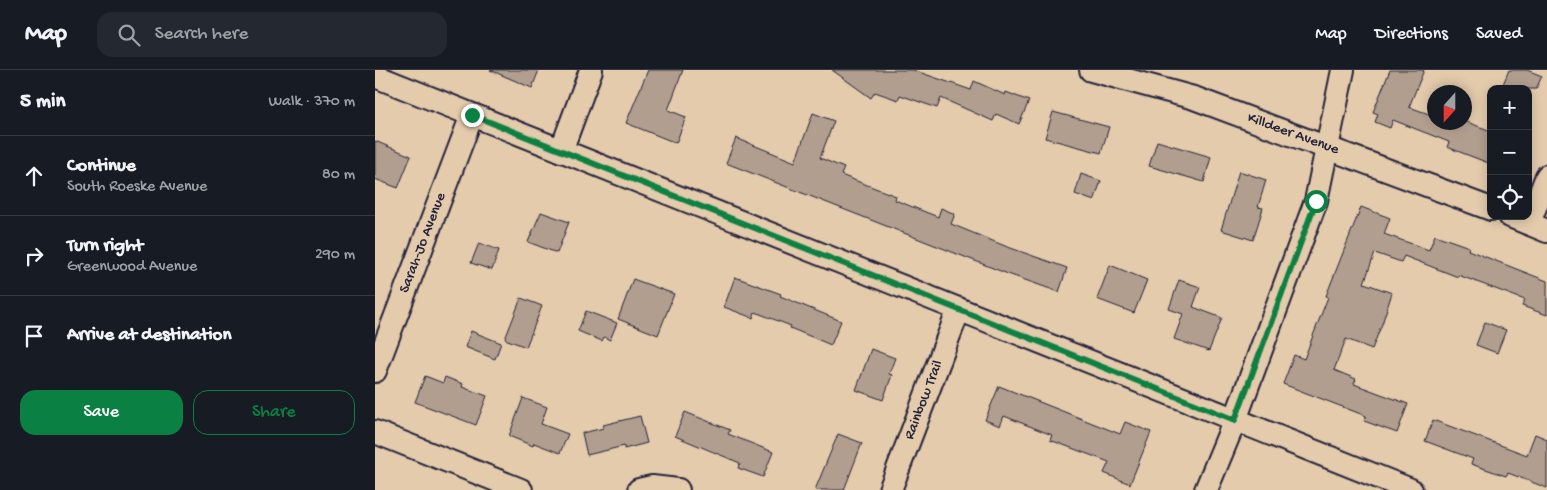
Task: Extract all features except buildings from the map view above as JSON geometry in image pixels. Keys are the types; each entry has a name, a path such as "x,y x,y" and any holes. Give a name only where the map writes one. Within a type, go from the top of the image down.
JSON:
{"street":[{"path":"561,151 591,70"},
{"name":"Killdeer Avenue","path":"1091,70 1194,98 1487,207"},
{"path":"1206,490 1235,420 1316,201 1343,70"},
{"path":"375,76 1411,490"},
{"name":"Sarah-Jo Avenue","path":"375,371 472,115"},
{"path":"1529,223 1547,176"},
{"name":"Rainbow Trail","path":"890,490 959,309"},
{"path":"375,432 521,490"},
{"path":"639,490 652,487 678,490"}],"route":[{"path":"472,115 1235,420 1316,201"}]}
